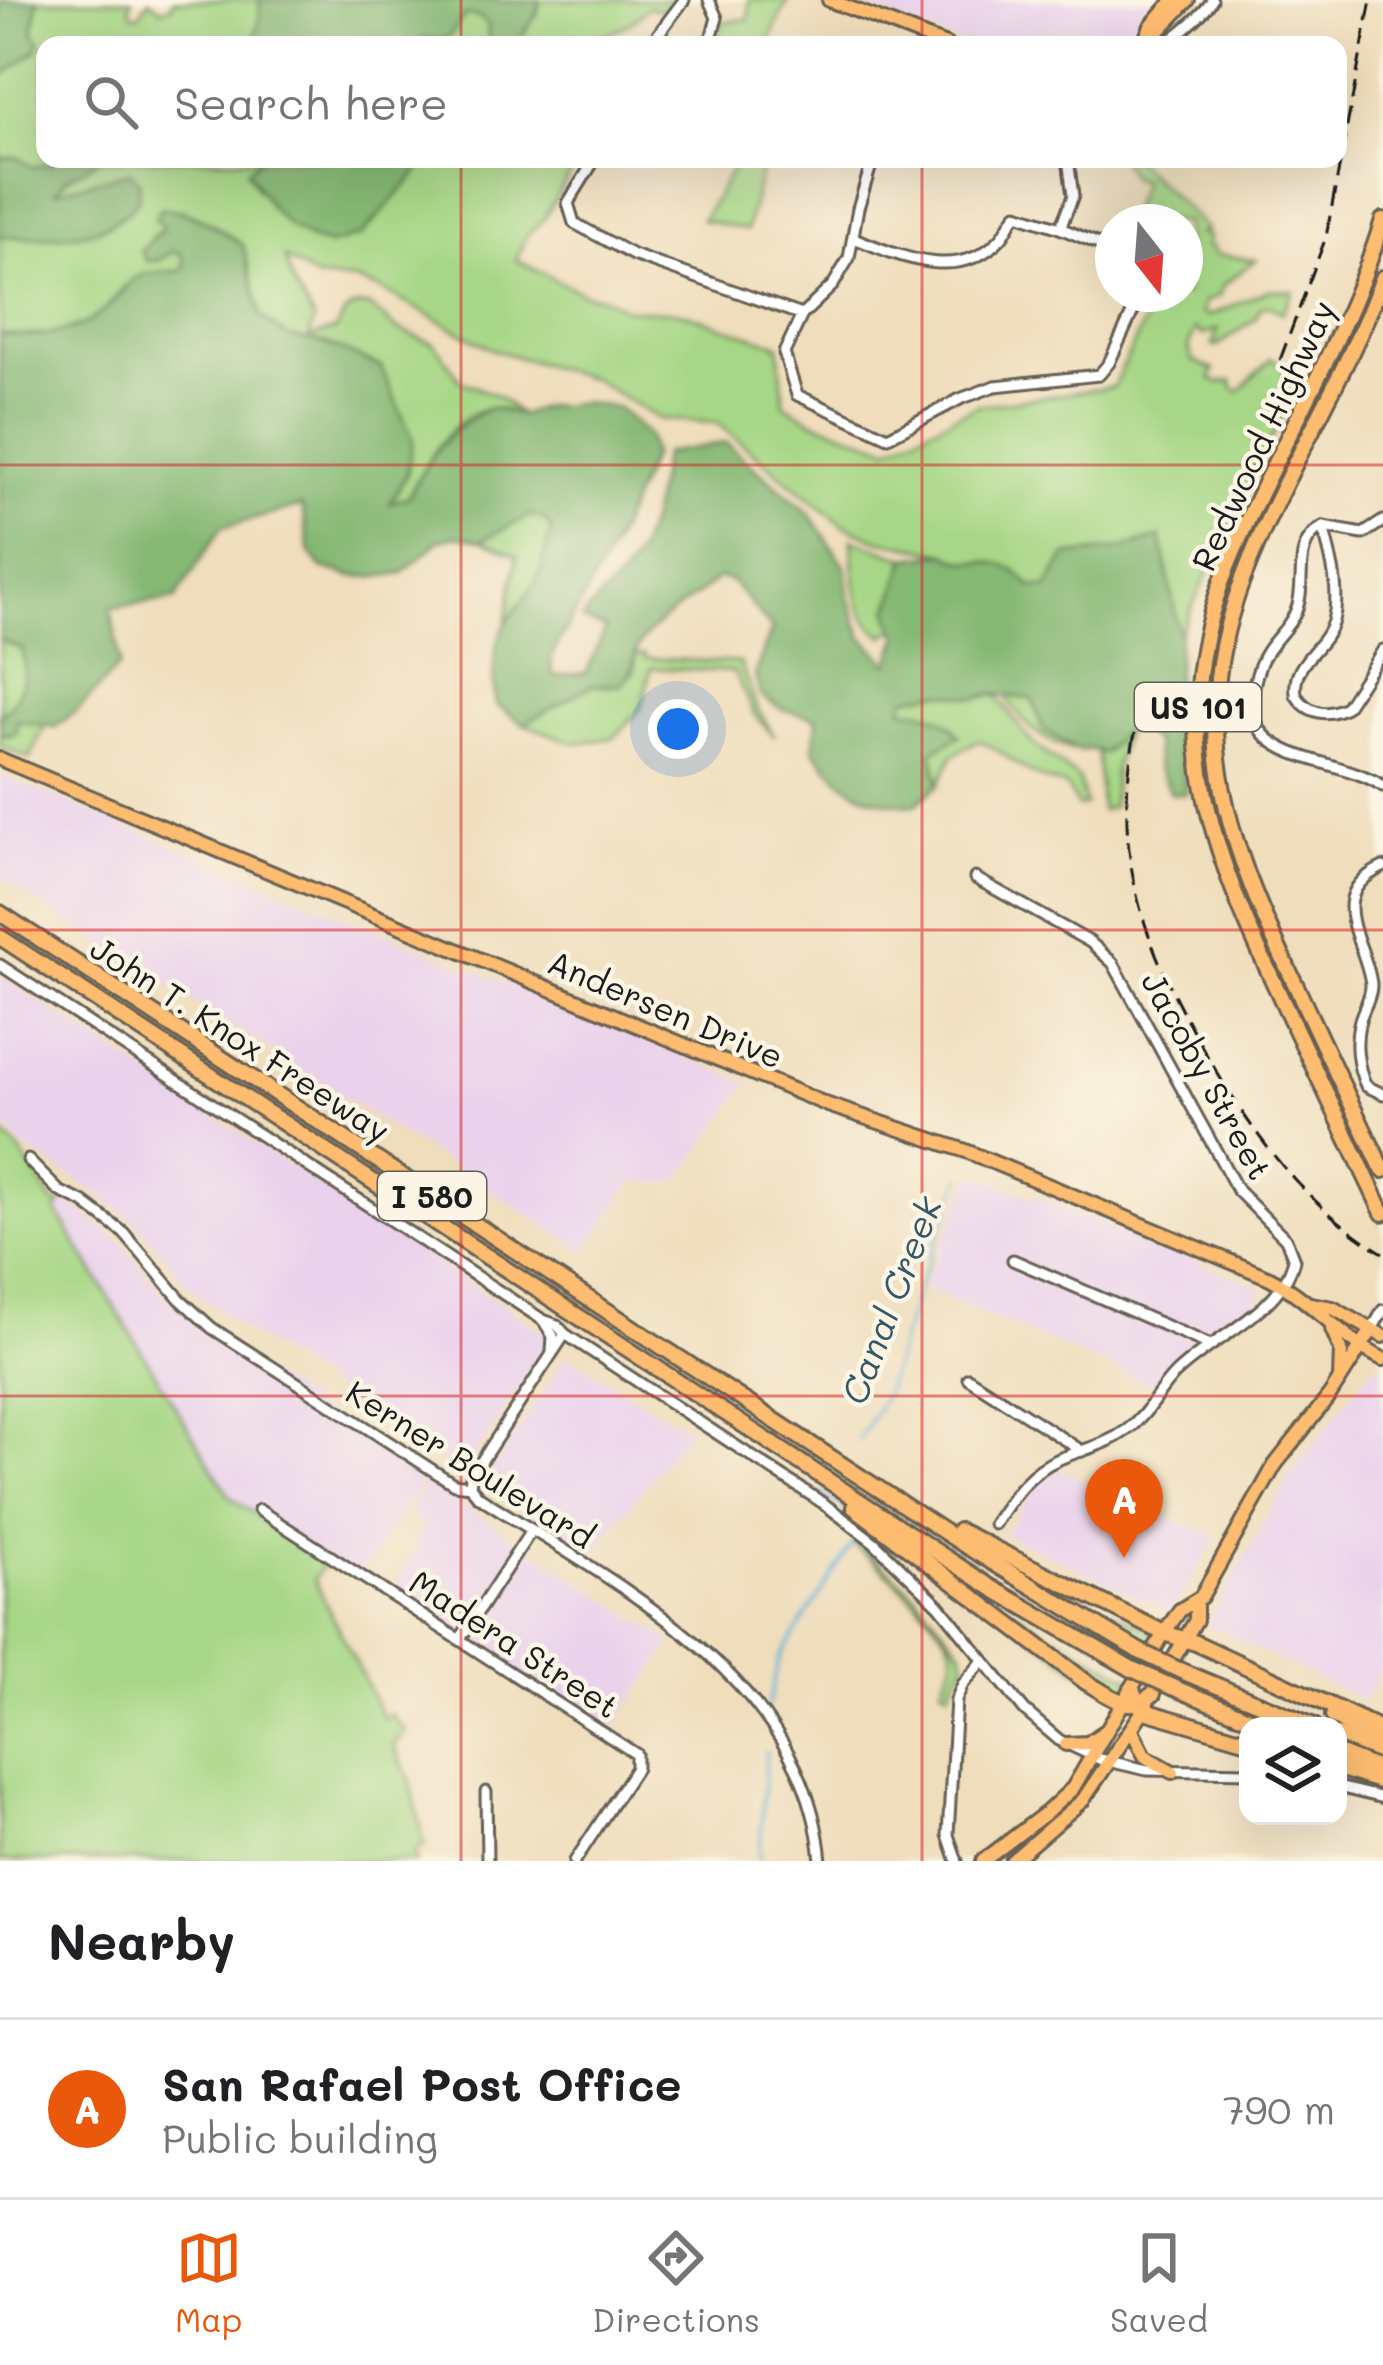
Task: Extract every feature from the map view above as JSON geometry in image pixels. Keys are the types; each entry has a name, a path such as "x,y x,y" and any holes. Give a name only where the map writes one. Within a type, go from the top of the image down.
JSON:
{"highway":[{"name":"Redwood Highway","path":"1383,220 1347,317 1221,584 1204,652 1198,722 1203,792 1225,876 1383,1213"},
{"name":"Redwood Highway","path":"1383,278 1245,572 1226,638 1217,724 1225,809 1244,874 1383,1170"},
{"name":"John T. Knox Freeway","path":"0,913 1038,1593 1139,1651 1292,1717"},
{"name":"John T. Knox Freeway","path":"0,937 790,1454"},
{"path":"790,1454 1021,1606 1132,1669 1246,1717"},
{"path":"790,1454 1061,1664 1135,1702 1239,1738"},
{"path":"863,1479 991,1549 1164,1633 1185,1638 1383,1730"},
{"path":"1278,1682 1383,1743"},
{"path":"1135,1702 1153,1694"},
{"path":"1347,1739 1383,1753"},
{"path":"1347,1757 1383,1771"},
{"path":"1347,1771 1383,1782"}],"main road":[{"path":"829,0 907,36"},
{"path":"1146,36 1174,0"},
{"path":"1154,36 1188,0"},
{"name":"Andersen Drive","path":"0,759 828,1105 974,1154 1283,1285 1328,1323 1383,1359"},
{"name":"Andersen Drive","path":"1311,1304 1333,1308 1377,1333"},
{"path":"1328,1323 1340,1344 1340,1382"},
{"path":"1153,1694 1196,1620 1196,1604 1275,1465 1377,1333"},
{"path":"986,1861 1007,1861 1070,1814 1132,1730 1135,1702 1164,1633 1180,1610 1196,1604"},
{"path":"1066,1744 1088,1742 1135,1702"},
{"path":"986,1861 1062,1799 1110,1727"},
{"path":"1132,1730 1145,1756 1173,1772"},
{"path":"1007,1861 1016,1836"}],"street":[{"path":"657,36 684,0"},
{"path":"709,0 718,18 712,36"},
{"path":"1173,36 1203,14 1212,0"},
{"path":"589,168 568,203 574,223 633,255 802,315"},
{"path":"870,168 857,208 849,258 833,285 802,315 784,353 797,395 888,437 995,386 1099,375 1136,312"},
{"path":"1060,228 1072,196 1070,168"},
{"path":"854,238 902,258 942,264 988,249 1003,237 1017,214 1095,243"},
{"path":"1323,527 1364,535 1383,521"},
{"path":"1323,527 1334,572 1334,616 1328,633 1298,670 1296,695 1313,711 1337,712 1353,701 1383,650"},
{"path":"1323,527 1305,545 1295,614 1258,668 1256,717 1265,736 1278,748 1363,774 1383,786"},
{"path":"1383,867 1363,880 1352,904 1353,932 1371,987 1357,1036 1364,1084 1383,1094"},
{"name":"Jacoby Street","path":"975,878 1090,942 1113,963 1238,1191 1292,1247 1294,1260 1283,1285"},
{"path":"0,964 557,1325 553,1352 471,1477 470,1486"},
{"name":"Kerner Boulevard","path":"28,1160 59,1191 78,1198 124,1232 180,1299 212,1328 380,1439 452,1483 470,1486 478,1496 668,1621 740,1686 773,1730 799,1778 814,1820 821,1861"},
{"path":"1013,1260 1210,1345"},
{"path":"994,1524 1018,1487 1048,1464 1110,1442 1131,1427 1170,1379 1283,1285"},
{"path":"1377,1333 1383,1310"},
{"path":"559,1335 856,1527 927,1592 1025,1711 1066,1744 1111,1762 1173,1772 1239,1772"},
{"path":"968,1378 1082,1451"},
{"name":"Madera Street","path":"259,1510 636,1754 634,1772 575,1861"},
{"path":"460,1639 531,1531"},
{"path":"957,1861 948,1835 956,1700 983,1661"},
{"path":"1347,1789 1383,1798"},
{"path":"486,1792 487,1861"}],"shaded area":[{"path":"849,0 1167,0 1137,36 943,36"},
{"path":"0,775 749,1083 677,1183 633,1181 586,1251 0,878"},
{"path":"0,976 546,1334 546,1347 462,1474 247,1332 190,1287 140,1226 16,1141 0,1121"},
{"path":"973,1173 1262,1288 1255,1307 1209,1336 1155,1386 923,1288"},
{"path":"61,1204 71,1205 124,1244 161,1291 209,1336 423,1479 357,1580 232,1498 56,1210"},
{"path":"567,1355 689,1430 590,1556 484,1483"},
{"path":"1373,1367 1383,1368 1383,1667 1364,1701 1208,1625 1288,1479"},
{"path":"1060,1469 1216,1538 1171,1612 1004,1534 1043,1478"},
{"path":"427,1481 673,1643 611,1731 390,1591 419,1547 414,1543 424,1528 413,1519 411,1507"}],"green space":[{"path":"0,0 38,0 33,32 36,50 0,74"},
{"path":"38,0 132,0 129,7 133,15 139,15 149,0 161,10 172,6 172,0 495,0 537,15 540,0 677,0 664,9 648,7 631,22 598,36 36,36 36,46 33,33"},
{"path":"259,0 540,0 537,15 522,36 488,36 488,26 468,15 449,36 255,36"},
{"path":"749,0 788,0 771,36 717,36 722,22 749,19"},
{"path":"36,51 36,166 17,157 0,158 0,74"},
{"path":"17,157 36,168 85,168 56,191 131,172 139,182 138,200 110,224 93,230 0,237 0,158"},
{"path":"85,168 251,168 248,171 257,190 274,168 574,168 544,218 528,234 516,260 626,309 680,312 779,345 784,404 813,421 889,448 976,406 1113,387 1150,312 1209,316 1269,290 1293,291 1282,313 1270,305 1261,307 1255,319 1218,346 1213,345 1218,329 1203,335 1196,329 1188,347 1192,360 1214,370 1211,379 1232,381 1239,391 1271,359 1286,365 1284,375 1296,386 1179,635 1161,537 1121,549 1066,556 1048,588 1030,586 997,563 967,561 878,540 843,525 717,423 659,419 593,379 494,350 382,290 357,281 316,278 285,258 292,282 314,320 309,338 337,329 352,308 369,306 397,329 435,344 461,381 497,396 521,415 492,408 465,419 441,442 408,497 388,504 381,367 325,343 288,337 261,317 243,245 213,224 181,210 151,239 158,261 172,252 181,254 186,266 140,277 93,320 58,333 0,334 0,237 75,234 110,224 138,200 139,182 54,192"},
{"path":"422,168 361,236 330,245 311,240 288,225 247,170"},
{"path":"733,168 762,168 747,230 702,220"},
{"path":"1126,168 1143,168 1180,204 1133,204 1142,181 1130,177"},
{"path":"161,208 194,216 243,245 261,317 288,337 325,343 381,367 413,440 407,474 390,503 408,497 441,445 462,424 490,408 521,415 542,407 582,403 617,407 648,436 652,455 613,544 551,657 553,676 586,673 606,628 582,620 626,571 641,545 664,453 726,443 810,514 846,568 849,599 862,636 889,664 899,638 889,612 906,558 946,553 967,561 997,563 1030,586 1047,588 1066,556 1121,549 1161,537 1179,635 1175,694 1186,794 1171,793 1157,767 1155,742 1144,733 1125,731 1104,753 1079,751 1043,729 1032,699 941,692 905,698 903,709 934,715 959,736 932,752 939,784 915,805 869,797 846,784 814,750 817,718 781,709 760,695 755,674 772,629 731,581 718,578 649,633 621,685 592,685 524,724 496,705 493,673 502,632 539,575 552,530 544,519 531,515 482,540 456,536 440,540 403,573 375,577 322,568 310,553 302,506 221,528 175,599 111,608 120,665 79,709 55,727 17,721 17,733 1,735 0,716 18,694 24,669 23,650 0,640 0,334 66,331 101,313 138,276 180,271 185,265 181,254 172,252 158,261 146,261 141,250 164,228 155,218"},
{"path":"1203,234 1208,235 1207,247 1213,248 1213,254 1256,260 1222,286 1219,296 1204,302 1203,308"},
{"path":"531,515 544,519 552,529 535,585 506,624 517,556 482,540"},
{"path":"852,539 906,558 889,612 896,628 884,636 860,605"},
{"path":"0,640 23,650 24,669 18,694 0,716"},
{"path":"636,655 645,658 740,663 757,708 775,737 754,714 734,672 651,668 642,707 614,738 574,743 524,724 592,685 621,685 634,671"},
{"path":"941,692 976,698 996,695 1032,743 1078,778 1086,805 1078,807 1066,786 1039,778 978,740 952,756 939,784 932,752 959,735 903,709 904,698"},
{"path":"1006,696 1033,699 1043,729 1074,750 1034,730"},
{"path":"16,720 45,725 30,759 0,746 0,735 12,736"},
{"path":"1125,731 1115,767 1112,807 1101,811 1097,751 1104,753"},
{"path":"0,1133 22,1154 52,1202 61,1204 56,1210 230,1497 324,1563 314,1579 383,1718 390,1714 406,1732 393,1745 410,1779 425,1846 414,1852 417,1861 0,1861"},
{"path":"857,1541 916,1595 963,1652 965,1663 949,1691 942,1687 953,1660 948,1640 910,1595 854,1545"},
{"path":"1016,1564 1155,1632 1148,1647 1014,1568"},
{"path":"953,1571 1054,1636 1131,1678 1121,1695 1081,1672 949,1576"}],"waterway":[{"name":"Canal Creek","path":"859,1440 884,1397 918,1287 962,1177"},
{"name":"Canal Creek","path":"822,1493 855,1516"},
{"name":"Canal Creek","path":"768,1706 780,1657 855,1540"},
{"name":"Canal Creek","path":"759,1861 766,1752"}],"railway":[{"path":"1347,126 1371,0"},
{"path":"1280,360 1326,237 1339,168"},
{"path":"1135,733 1128,780 1131,866 1140,906 1169,984 1212,1064 1266,1145 1307,1193 1383,1253"}],"place":[{"name":"San Rafael Post Office","path":"1124,1558"}]}
